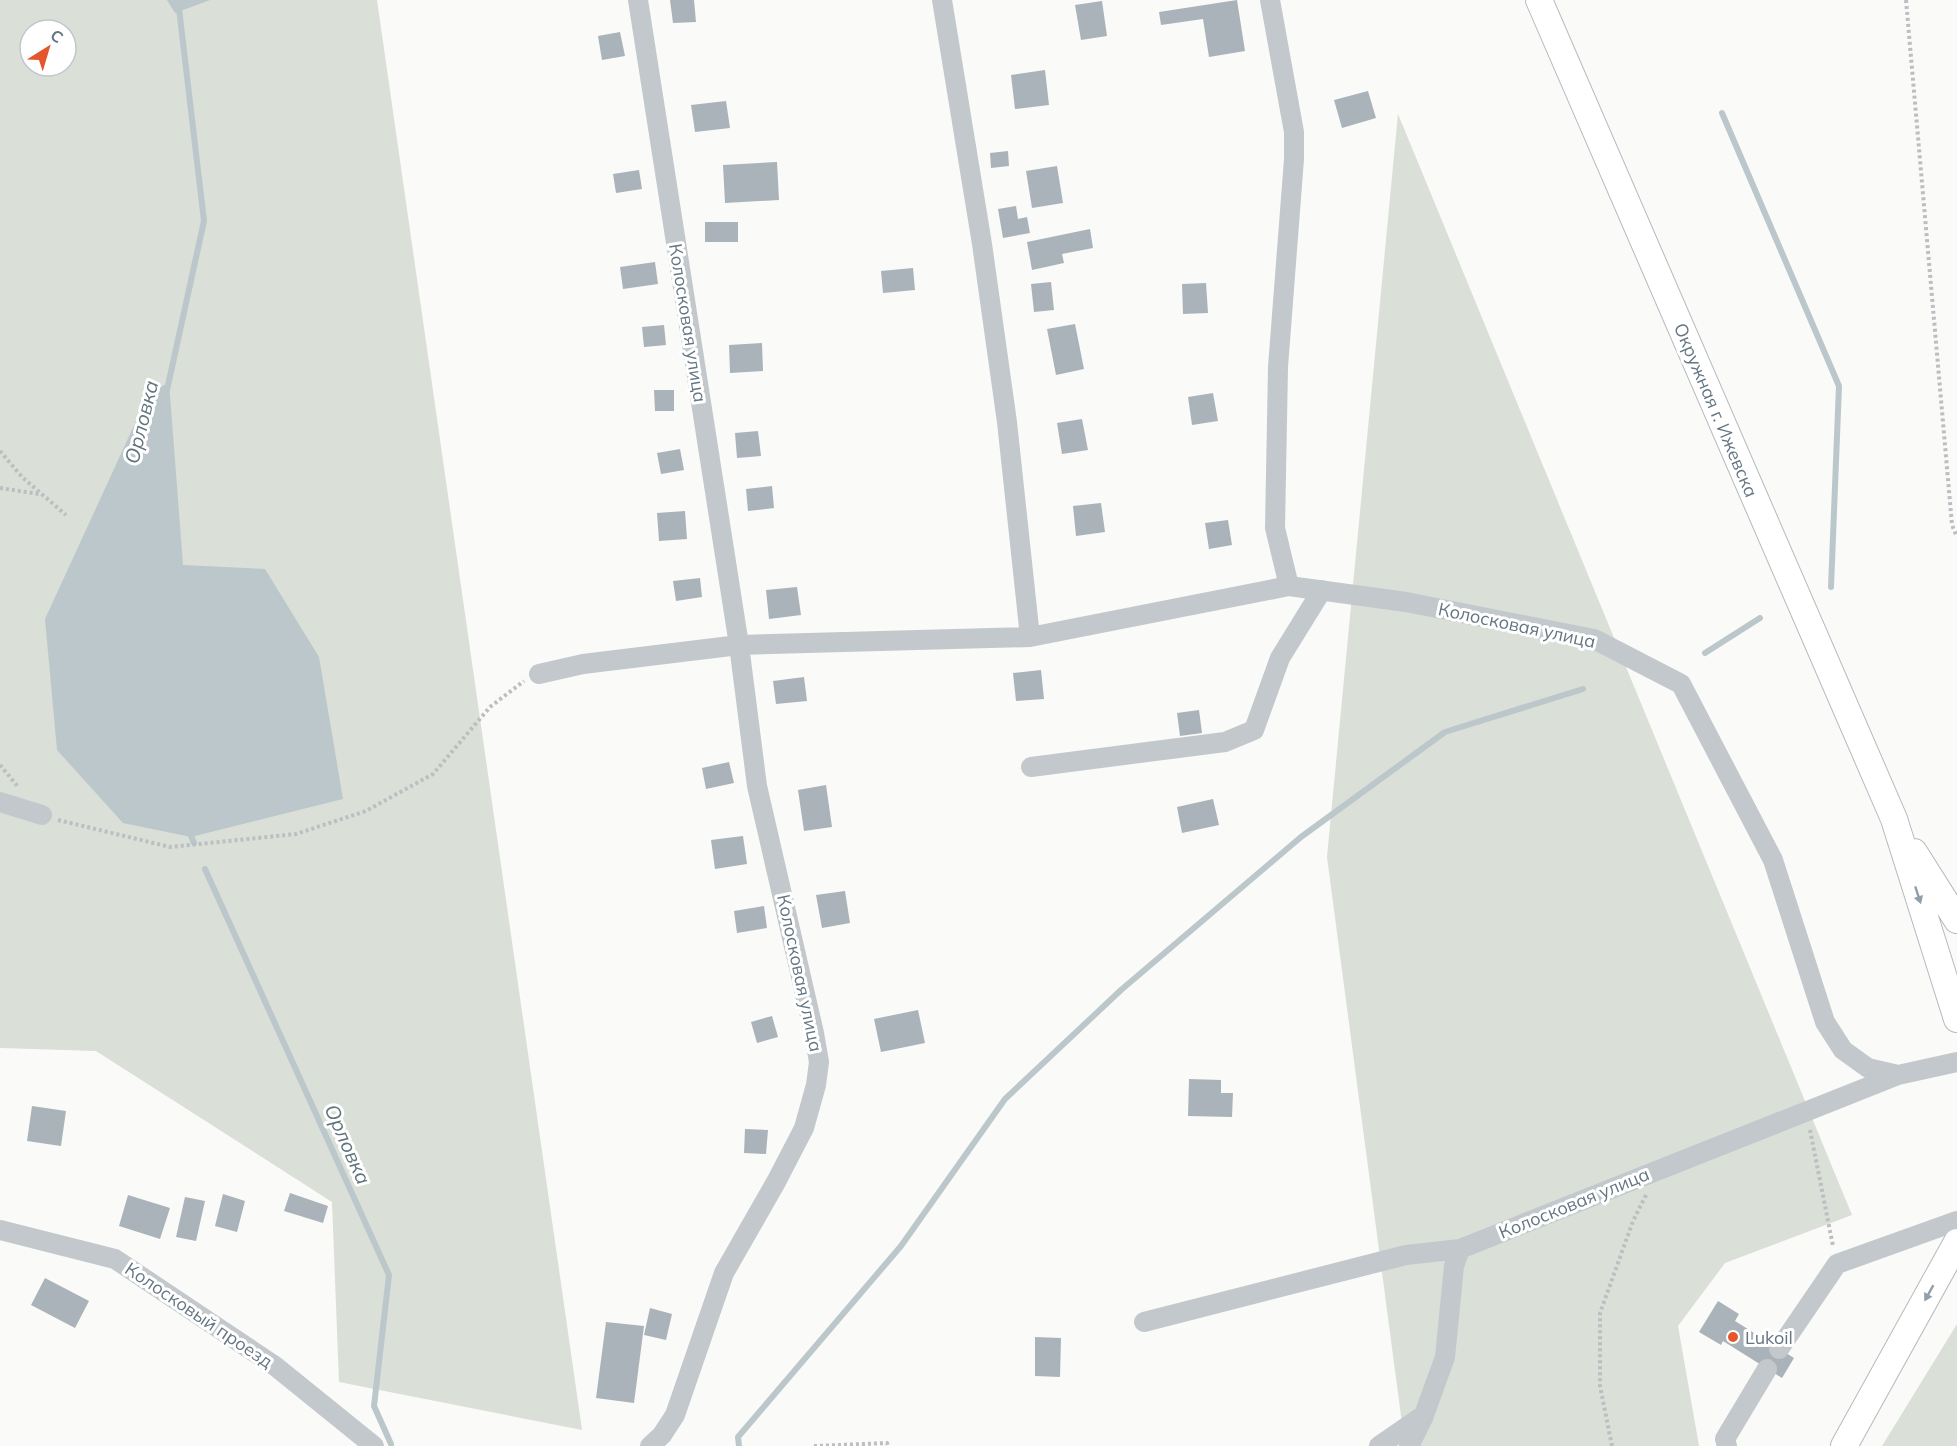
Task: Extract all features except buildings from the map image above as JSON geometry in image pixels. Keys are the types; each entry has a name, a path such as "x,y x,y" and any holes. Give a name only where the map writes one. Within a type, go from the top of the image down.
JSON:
{"main road":[{"name":"Окружная г. Ижевска","path":"1539,0 1894,819 1957,1019"},
{"name":"Окружная г. Ижевска","path":"1894,819 1957,920"},
{"path":"1844,1446 1957,1242"}],"street":[{"name":"Колосковая улица","path":"638,0 739,645 757,786 819,1062 816,1085 804,1128 724,1273 675,1415 662,1435 650,1446"},
{"path":"942,0 982,244 1007,422 1030,637"},
{"path":"1270,0 1294,132 1294,159 1278,367 1275,528 1289,586"},
{"name":"Колосковая улица","path":"739,645 1030,637 1289,586 1406,602 1594,639 1681,684 1773,860 1825,1022 1843,1050 1868,1068 1899,1075"},
{"path":"1031,767 1225,742 1254,730 1280,658 1322,590"},
{"path":"539,674 583,664 739,645"},
{"path":"0,802 42,815"},
{"name":"Колосковая улица","path":"1144,1322 1406,1255 1460,1249 1899,1075 1957,1062"},
{"path":"1779,1349 1837,1264 1957,1221"},
{"name":"Колосковый проезд","path":"0,1230 115,1259 275,1366 374,1446"},
{"path":"1408,1446 1424,1415 1445,1357 1454,1266 1460,1249"},
{"path":"1727,1446 1725,1439 1767,1369"},
{"path":"1379,1446 1424,1415"}],"path":[{"path":"1906,0 1952,525 1957,537"},
{"path":"0,450 22,477 66,515"},
{"path":"0,488 40,494"},
{"path":"0,765 42,815 103,832 170,847 296,834 366,811 433,774 489,707 520,683 539,674"},
{"path":"1807,1111 1816,1171 1837,1264"},
{"path":"1612,1446 1600,1386 1600,1313 1633,1221 1658,1170"},
{"path":"814,1446 887,1443 888,1446"}],"shaded area":[{"path":"0,0 377,0 582,1430 339,1382 332,1202 96,1051 0,1048"},
{"path":"1398,114 1852,1215 1725,1263 1678,1326 1699,1446 1405,1446 1327,857"},
{"path":"1957,1324 1957,1446 1882,1446"}],"water":[{"path":"167,0 210,0 175,13"},
{"path":"169,382 183,565 265,569 319,657 343,799 191,837 123,823 57,750 45,619 148,395"}],"waterway":[{"name":"Орловка","path":"167,390 204,221 178,0"},
{"path":"1722,113 1839,386 1831,587"},
{"path":"1705,653 1760,618"},
{"path":"739,1446 738,1437 901,1246 1005,1099 1121,990 1301,837 1445,732 1583,689"},
{"name":"Орловка","path":"189,831 194,843"},
{"name":"Орловка","path":"205,869 389,1275 374,1406 391,1444"}],"place":[{"name":"Lukoil","path":"1733,1337"}]}
